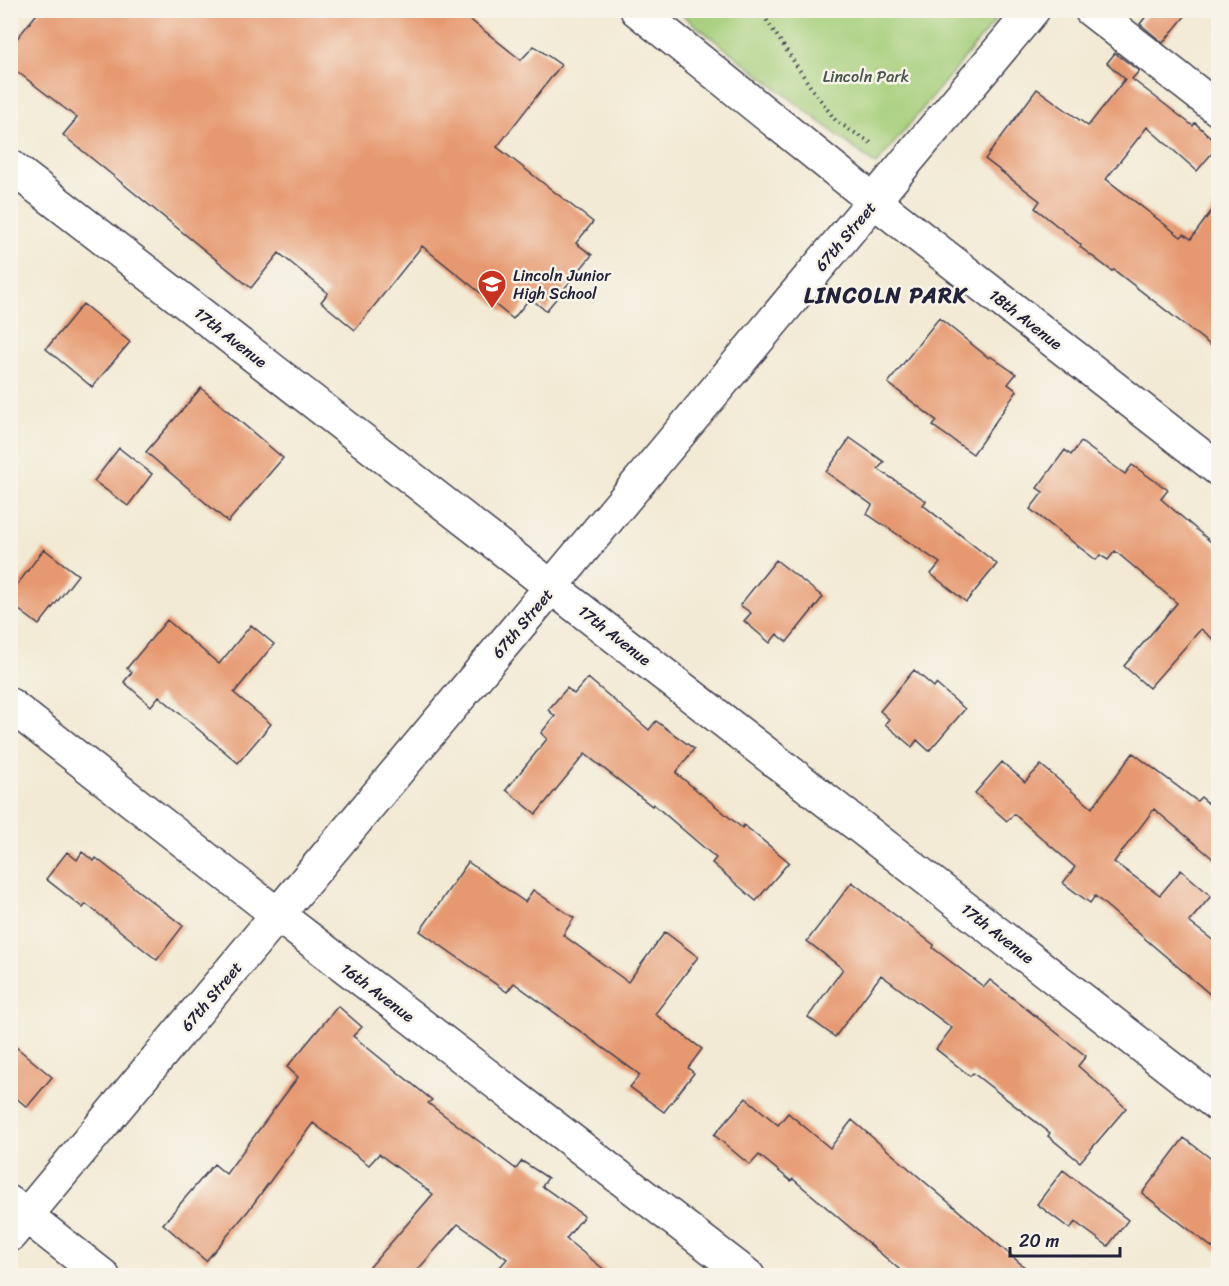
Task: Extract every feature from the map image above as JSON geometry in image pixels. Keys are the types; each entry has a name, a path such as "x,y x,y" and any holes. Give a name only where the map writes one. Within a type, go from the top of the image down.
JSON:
{"street":[{"name":"18th Avenue","path":"637,10 874,201 1218,469"},
{"name":"67th Street","path":"16,1218 278,915 1033,10"},
{"path":"1091,10 1218,109"},
{"name":"17th Avenue","path":"10,166 1218,1105"},
{"name":"16th Avenue","path":"10,705 278,915 748,1275"},
{"path":"16,1218 103,1275"}],"path":[{"path":"760,10 836,121 871,143"}],"green space":[{"name":"Lincoln Park","path":"677,11 1003,11 876,165"}],"building":[{"name":"Lincoln Junior High School","path":"40,10 458,10 521,60 534,46 561,65 497,147 593,222 576,243 592,255 546,311 530,298 513,319 422,246 355,330 321,302 328,293 279,253 251,288 63,135 77,118 10,66 10,47"},
{"path":"1151,10 1190,10 1163,43 1140,24"},
{"path":"1115,53 1139,71 1132,79 1193,126 1195,123 1218,144 1197,171 1147,127 1106,179 1181,237 1184,234 1191,239 1218,202 1218,351 1114,270 1112,271 1080,247 1081,245 1035,208 1040,201 985,159 1037,89 1088,126 1125,79 1107,63"},
{"path":"83,304 130,342 92,387 46,349"},
{"path":"939,318 989,358 990,356 1016,374 1008,384 1017,391 973,454 933,426 937,421 888,383"},
{"path":"201,388 283,458 228,522 146,452"},
{"path":"850,438 884,462 878,469 926,501 923,505 997,564 966,602 931,574 940,563 867,514 872,505 826,472"},
{"path":"1081,442 1125,474 1132,465 1168,490 1161,499 1218,548 1218,643 1201,629 1149,688 1124,666 1177,603 1115,551 1108,560 1100,555 1096,560 1030,509 1043,492 1037,488 1065,450 1071,455"},
{"path":"119,448 152,474 128,506 94,481"},
{"path":"44,549 78,575 39,625 10,603 10,594"},
{"path":"776,560 823,597 787,642 777,634 770,643 744,621 751,613 740,605"},
{"path":"167,620 219,664 251,625 274,644 234,693 271,724 238,763 159,696 151,706 124,682 132,672 127,668"},
{"path":"914,670 934,687 936,684 965,709 929,751 917,740 912,747 885,724 889,719 880,711"},
{"path":"588,678 649,730 656,721 694,749 676,773 742,828 744,825 789,862 756,901 712,863 716,858 653,804 652,806 585,754 536,814 506,790 547,739 541,733 555,716 548,710 567,688 574,694"},
{"path":"1133,753 1197,801 1201,797 1218,812 1218,863 1154,809 1114,862 1160,895 1181,870 1211,896 1189,922 1218,944 1218,1001 1095,896 1090,903 1063,883 1075,867 1014,814 1007,821 975,793 1002,762 1025,782 1041,765 1092,808"},
{"path":"67,852 77,860 82,852 94,861 96,858 183,926 157,960 86,904 83,908 46,879"},
{"path":"468,862 525,902 533,890 574,918 563,935 628,982 665,932 698,957 655,1014 702,1049 688,1068 694,1073 664,1112 630,1087 640,1075 514,983 507,992 420,931"},
{"path":"852,882 984,987 990,980 1086,1056 1078,1066 1126,1108 1080,1162 1048,1136 1050,1133 973,1073 970,1076 936,1049 952,1028 881,975 835,1037 808,1017 843,969 807,941"},
{"path":"338,1006 362,1027 353,1036 432,1100 428,1103 516,1169 522,1161 548,1178 542,1186 584,1216 566,1239 611,1275 493,1275 507,1259 458,1224 413,1275 363,1275 433,1194 379,1154 369,1165 313,1123 248,1211 206,1261 163,1224 214,1164 226,1174 298,1077 287,1067"},
{"path":"10,1042 52,1077 27,1107 10,1093"},
{"path":"746,1098 778,1125 788,1113 830,1148 852,1120 1034,1275 906,1275 793,1179 791,1181 759,1155 750,1165 714,1135"},
{"path":"1184,1138 1218,1164 1218,1252 1142,1193"},
{"path":"1063,1170 1128,1220 1108,1246 1075,1222 1070,1229 1037,1204"}],"place":[{"name":"Lincoln Junior High School","path":"492,310"}],"district":[{"name":"LINCOLN PARK","path":"886,295"}]}
